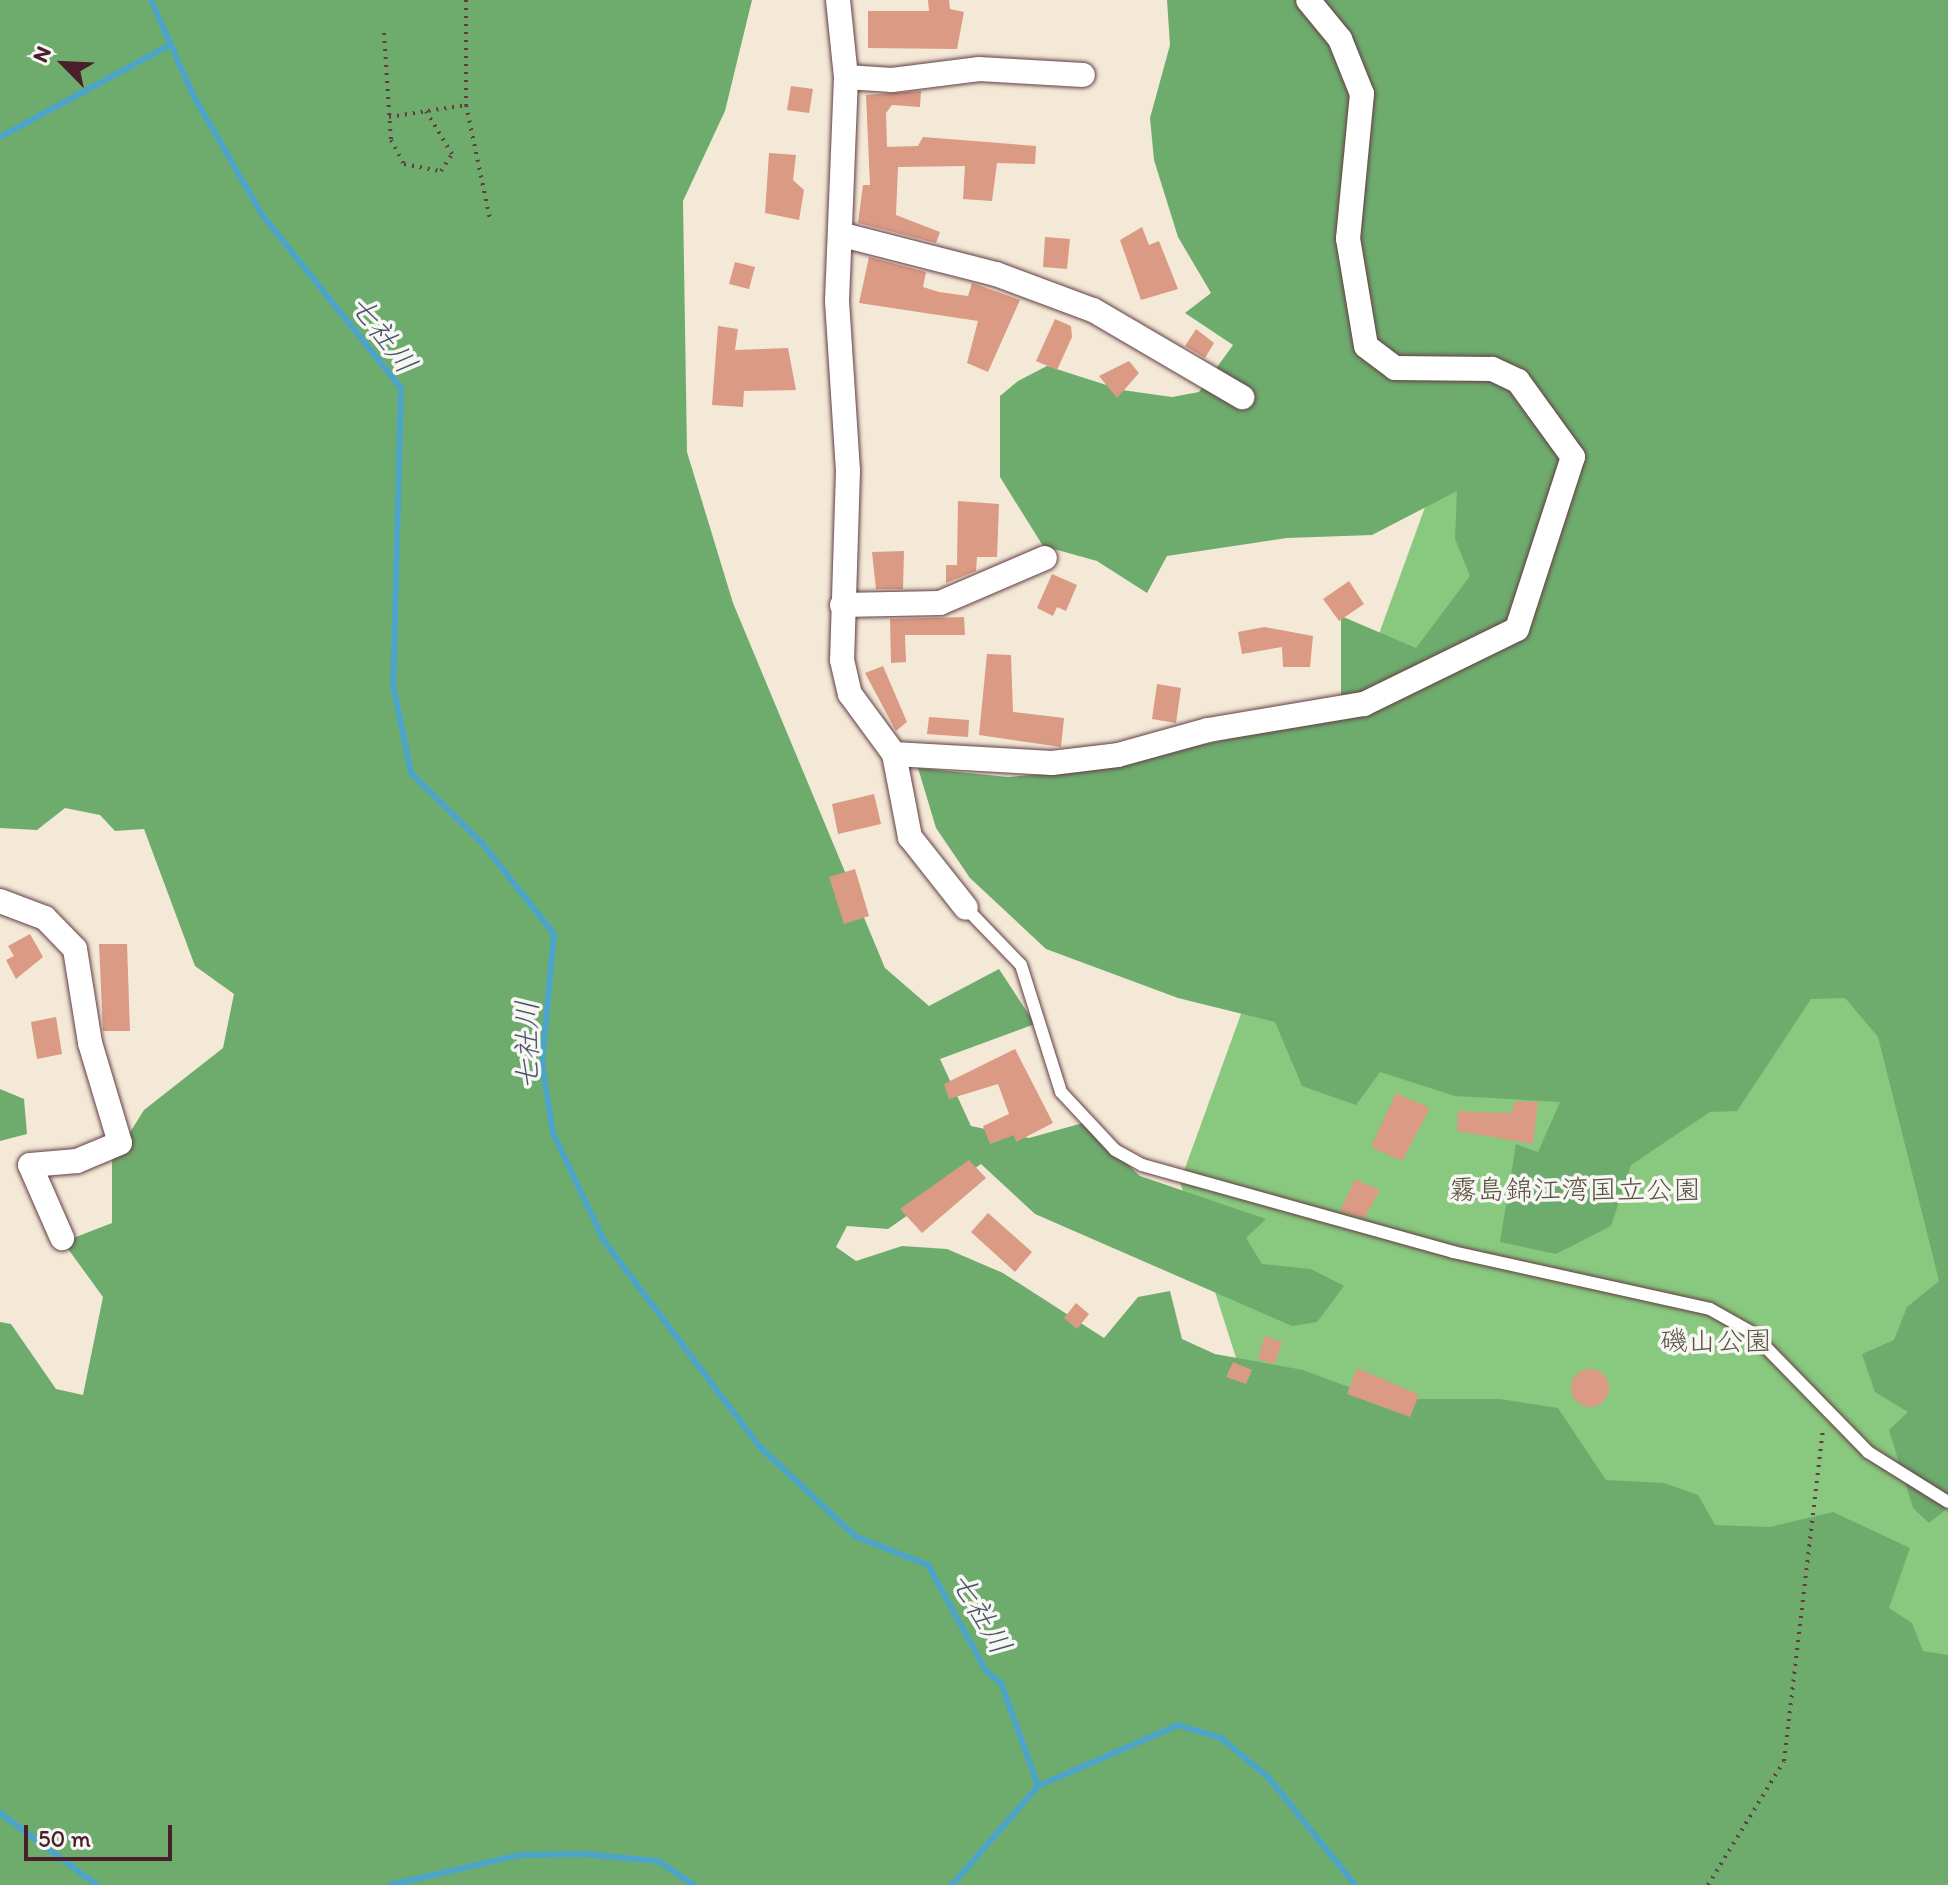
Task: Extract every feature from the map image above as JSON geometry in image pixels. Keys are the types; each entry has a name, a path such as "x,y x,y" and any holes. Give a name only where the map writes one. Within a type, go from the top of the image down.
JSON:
{"street":[{"path":"838,0 846,77 843,235 837,301 848,471 842,605 850,694 894,754 910,837 966,908"},
{"path":"894,754 1052,763 1118,755 1208,730 1364,704 1517,629 1573,457 1518,381 1492,369 1395,368 1366,346 1348,239 1362,94 1340,39 1308,0"},
{"path":"846,77 892,80 979,69 1083,75"},
{"path":"843,235 996,274 1093,310 1242,397"},
{"path":"842,605 940,603 1045,558"},
{"path":"0,901 45,918 75,949 90,1043 120,1143 77,1161 30,1165 62,1238"}],"lane":[{"path":"966,908 1021,965 1061,1092 1115,1150 1157,1169 1453,1252 1710,1309 1751,1332 1868,1452 1948,1502"}],"path":[{"path":"466,0 466,105 490,219"},
{"path":"384,33 389,117 404,164 441,171 452,154 426,111"},
{"path":"389,117 466,105"},
{"path":"1708,1885 1784,1761 1826,1406"}],"green space":[{"path":"0,0 752,0 725,111 683,201 687,452 733,603 885,968 929,1006 999,969 1035,1024 940,1059 971,1126 1029,1138 1083,1123 1140,1176 1266,1219 1246,1238 1262,1264 1311,1269 1344,1286 1317,1322 1292,1326 1035,1214 981,1164 888,1229 847,1226 836,1247 856,1261 902,1246 947,1249 1003,1273 1104,1338 1138,1297 1170,1291 1182,1339 1215,1354 1303,1370 1381,1399 1500,1399 1558,1408 1606,1480 1664,1483 1698,1495 1715,1525 1770,1527 1833,1512 1910,1548 1889,1608 1912,1623 1923,1651 1948,1655 1948,1885 0,1885 0,1322 11,1324 56,1389 83,1395 103,1297 63,1242 112,1223 112,1161 144,1110 223,1048 234,994 195,966 144,829 115,831 100,815 65,808 37,830 0,828"},
{"path":"1167,0 1948,0 1948,1508 1929,1523 1913,1508 1889,1430 1908,1412 1875,1392 1862,1354 1894,1340 1907,1307 1939,1281 1878,1037 1845,998 1811,999 1737,1111 1710,1112 1631,1165 1611,1226 1556,1254 1500,1242 1516,1144 1538,1152 1560,1102 1455,1096 1380,1072 1356,1105 1302,1086 1275,1022 1178,998 1046,949 970,878 936,828 918,768 1008,777 1082,771 1324,718 1341,703 1341,616 1416,648 1470,576 1455,539 1457,491 1372,535 1287,538 1167,556 1147,593 1097,561 1043,546 1000,477 1000,396 1018,381 1047,366 1122,390 1172,397 1199,392 1233,345 1185,313 1211,293 1178,237 1154,160 1150,118 1170,45"},
{"name":"霧島錦江湾国立公園","path":"1948,0 1948,1885 1404,1885 1180,1182 1469,386"},
{"path":"0,1089 24,1099 27,1134 0,1141"}],"building":[{"path":"928,0 949,0 950,9 964,12 957,49 868,48 868,11 929,11"},
{"path":"791,86 813,89 809,113 787,110"},
{"path":"921,91 920,107 892,105 886,113 887,147 918,146 923,137 1036,146 1035,164 997,163 992,201 963,199 965,166 898,167 896,215 940,232 936,243 858,223 863,185 870,185 866,95"},
{"path":"769,153 796,155 793,180 804,190 799,220 765,213"},
{"path":"1142,227 1149,245 1159,241 1178,289 1141,300 1120,240"},
{"path":"1045,237 1070,239 1067,269 1043,267"},
{"path":"869,257 926,272 923,287 939,292 968,296 972,283 1020,300 988,372 967,363 978,321 859,303"},
{"path":"735,262 755,267 749,289 729,284"},
{"path":"1055,319 1071,326 1072,337 1057,370 1036,361"},
{"path":"718,326 738,329 735,350 788,348 796,390 744,391 743,407 712,405"},
{"path":"1196,329 1214,343 1205,358 1185,346"},
{"path":"1129,361 1139,373 1117,398 1099,376"},
{"path":"958,501 999,504 997,557 977,557 976,571 946,583 946,565 957,565"},
{"path":"904,551 903,589 876,589 872,552"},
{"path":"1052,574 1077,585 1066,611 1057,607 1053,616 1037,608"},
{"path":"1349,581 1364,604 1339,621 1323,599"},
{"path":"964,617 965,635 905,635 906,662 891,663 890,619"},
{"path":"1264,627 1313,636 1310,667 1283,667 1282,647 1242,654 1238,632"},
{"path":"987,654 1011,655 1013,712 1064,718 1061,747 979,735"},
{"path":"883,666 907,722 896,731 865,673"},
{"path":"1157,684 1181,688 1176,723 1152,719"},
{"path":"929,717 969,720 968,737 927,734"},
{"path":"874,794 881,824 838,834 832,804"},
{"path":"855,869 869,916 844,924 829,877"},
{"path":"30,934 43,957 16,979 6,960 14,956 8,946"},
{"path":"99,944 127,944 130,1031 103,1031"},
{"path":"56,1017 62,1054 37,1059 31,1022"},
{"path":"1015,1049 1053,1123 1016,1142 1014,1135 990,1144 983,1126 1009,1114 998,1084 949,1099 944,1084"},
{"path":"1396,1093 1430,1108 1402,1161 1371,1147"},
{"path":"1515,1101 1538,1102 1533,1144 1457,1131 1458,1111 1511,1113"},
{"path":"969,1160 986,1178 922,1233 900,1209"},
{"path":"1355,1179 1380,1190 1364,1218 1340,1211"},
{"path":"988,1213 1032,1252 1015,1272 971,1232"},
{"path":"1076,1303 1089,1314 1077,1329 1064,1318"},
{"path":"1265,1336 1282,1342 1275,1364 1258,1359"},
{"path":"1233,1362 1252,1370 1246,1384 1226,1377"},
{"path":"1357,1368 1419,1395 1410,1417 1347,1394"},
{"path":"1590,1369 1603,1375 1609,1388 1603,1401 1590,1407 1577,1401 1571,1388 1577,1375"}],"waterway":[{"name":"七社川","path":"151,0 193,95 263,216 401,388 393,685 411,773 482,843 554,934 542,1063 553,1133 604,1241 760,1447 855,1536 928,1565 986,1671 1001,1683 1038,1786 1178,1725 1221,1738 1268,1777 1355,1885"},
{"name":"七社川","path":"0,137 170,45"},
{"path":"952,1885 1038,1786"},
{"path":"0,1813 97,1885"},
{"path":"390,1885 520,1855 583,1854 658,1861 694,1885"}],"park label":[{"name":"磯山公園","path":"1716,1340"}]}
